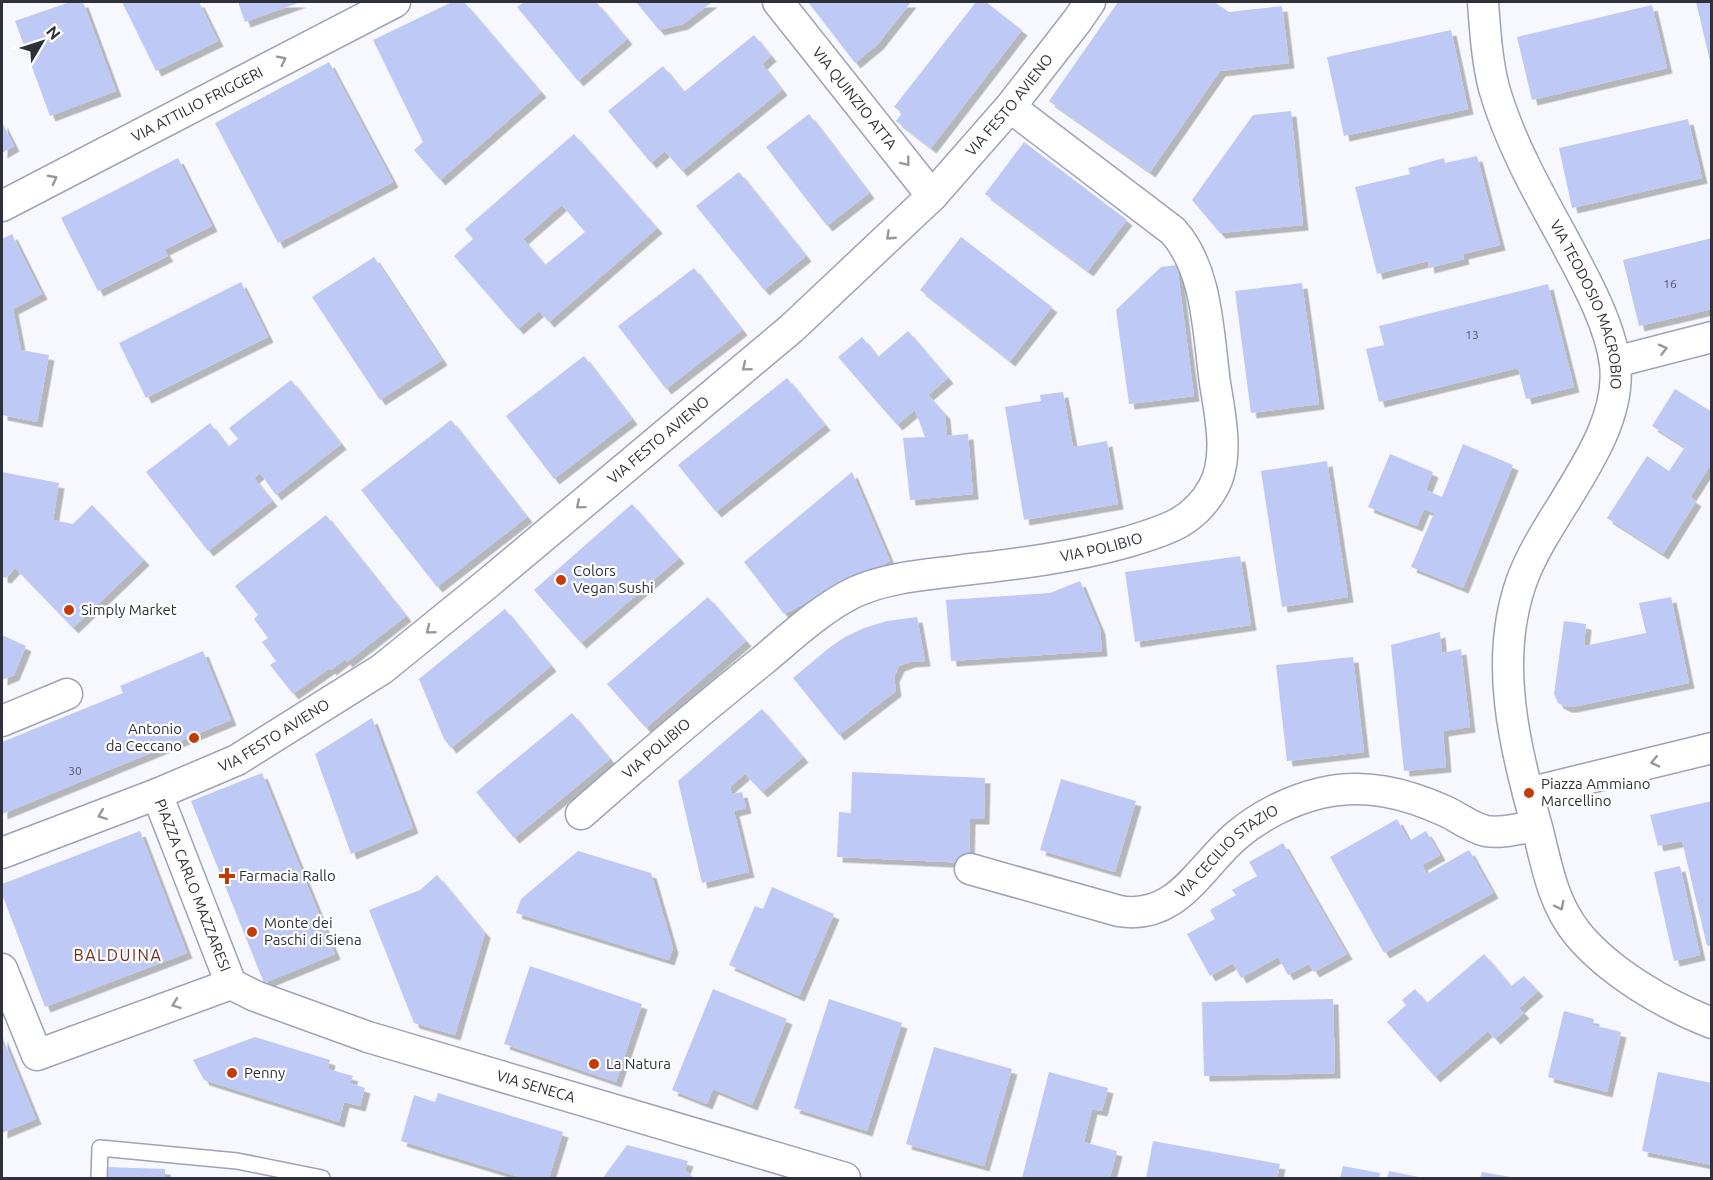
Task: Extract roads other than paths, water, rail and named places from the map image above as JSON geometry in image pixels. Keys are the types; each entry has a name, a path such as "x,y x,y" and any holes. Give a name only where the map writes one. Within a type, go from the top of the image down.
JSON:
{"street":[{"name":"VIA ATTILIO FRIGGERI","path":"2,206 395,2"},
{"name":"VIA QUINZIO ATTA","path":"778,2 932,196"},
{"name":"VIA FESTO AVIENO","path":"157,794 237,760 382,669 792,328 932,196 1010,107 1090,2"},
{"name":"VIA TEODOSIO MACROBIO","path":"1483,2 1494,85 1500,107 1515,145 1577,264 1599,312 1615,362 1617,381 1608,419 1589,462 1556,514 1529,565 1515,607 1509,640 1508,687 1528,793"},
{"name":"VIA POLIBIO","path":"581,814 692,718 825,610 852,594 882,582 1060,558 1166,530 1186,520 1214,487 1222,458 1219,410 1199,278 1189,250 1178,235 1165,224 1010,107"},
{"path":"1615,362 1712,337"},
{"path":"2,721 66,694"},
{"path":"1712,748 1528,793 1556,898 1578,934 1594,950 1645,990 1712,1023"},
{"name":"VIA CECILIO STAZIO","path":"970,869 1119,911 1143,912 1166,905 1182,893 1224,848 1247,828 1290,803 1319,794 1356,789 1388,791 1444,811 1483,830 1539,838"},
{"name":"PIAZZA CARLO MAZZARESI","path":"2,853 157,794 231,984 37,1055 13,1031 2,969"},
{"name":"VIA SENECA","path":"231,984 255,996 368,1037 844,1179"}],"lane":[{"path":"99,1179 100,1148 237,1161 322,1179"}],"place":[{"name":"Colors Vegan Sushi","path":"561,580"},
{"name":"Simply Market","path":"69,610"},
{"name":"Antonio da Ceccano","path":"194,738"},
{"name":"Piazza Ammiano Marcellino","path":"1529,793"},
{"name":"Farmacia Rallo","path":"227,876"},
{"name":"Monte dei Paschi di Siena","path":"252,932"},
{"name":"La Natura","path":"594,1064"},
{"name":"Penny","path":"232,1073"}],"district":[{"name":"BALDUINA","path":"118,955"}]}
